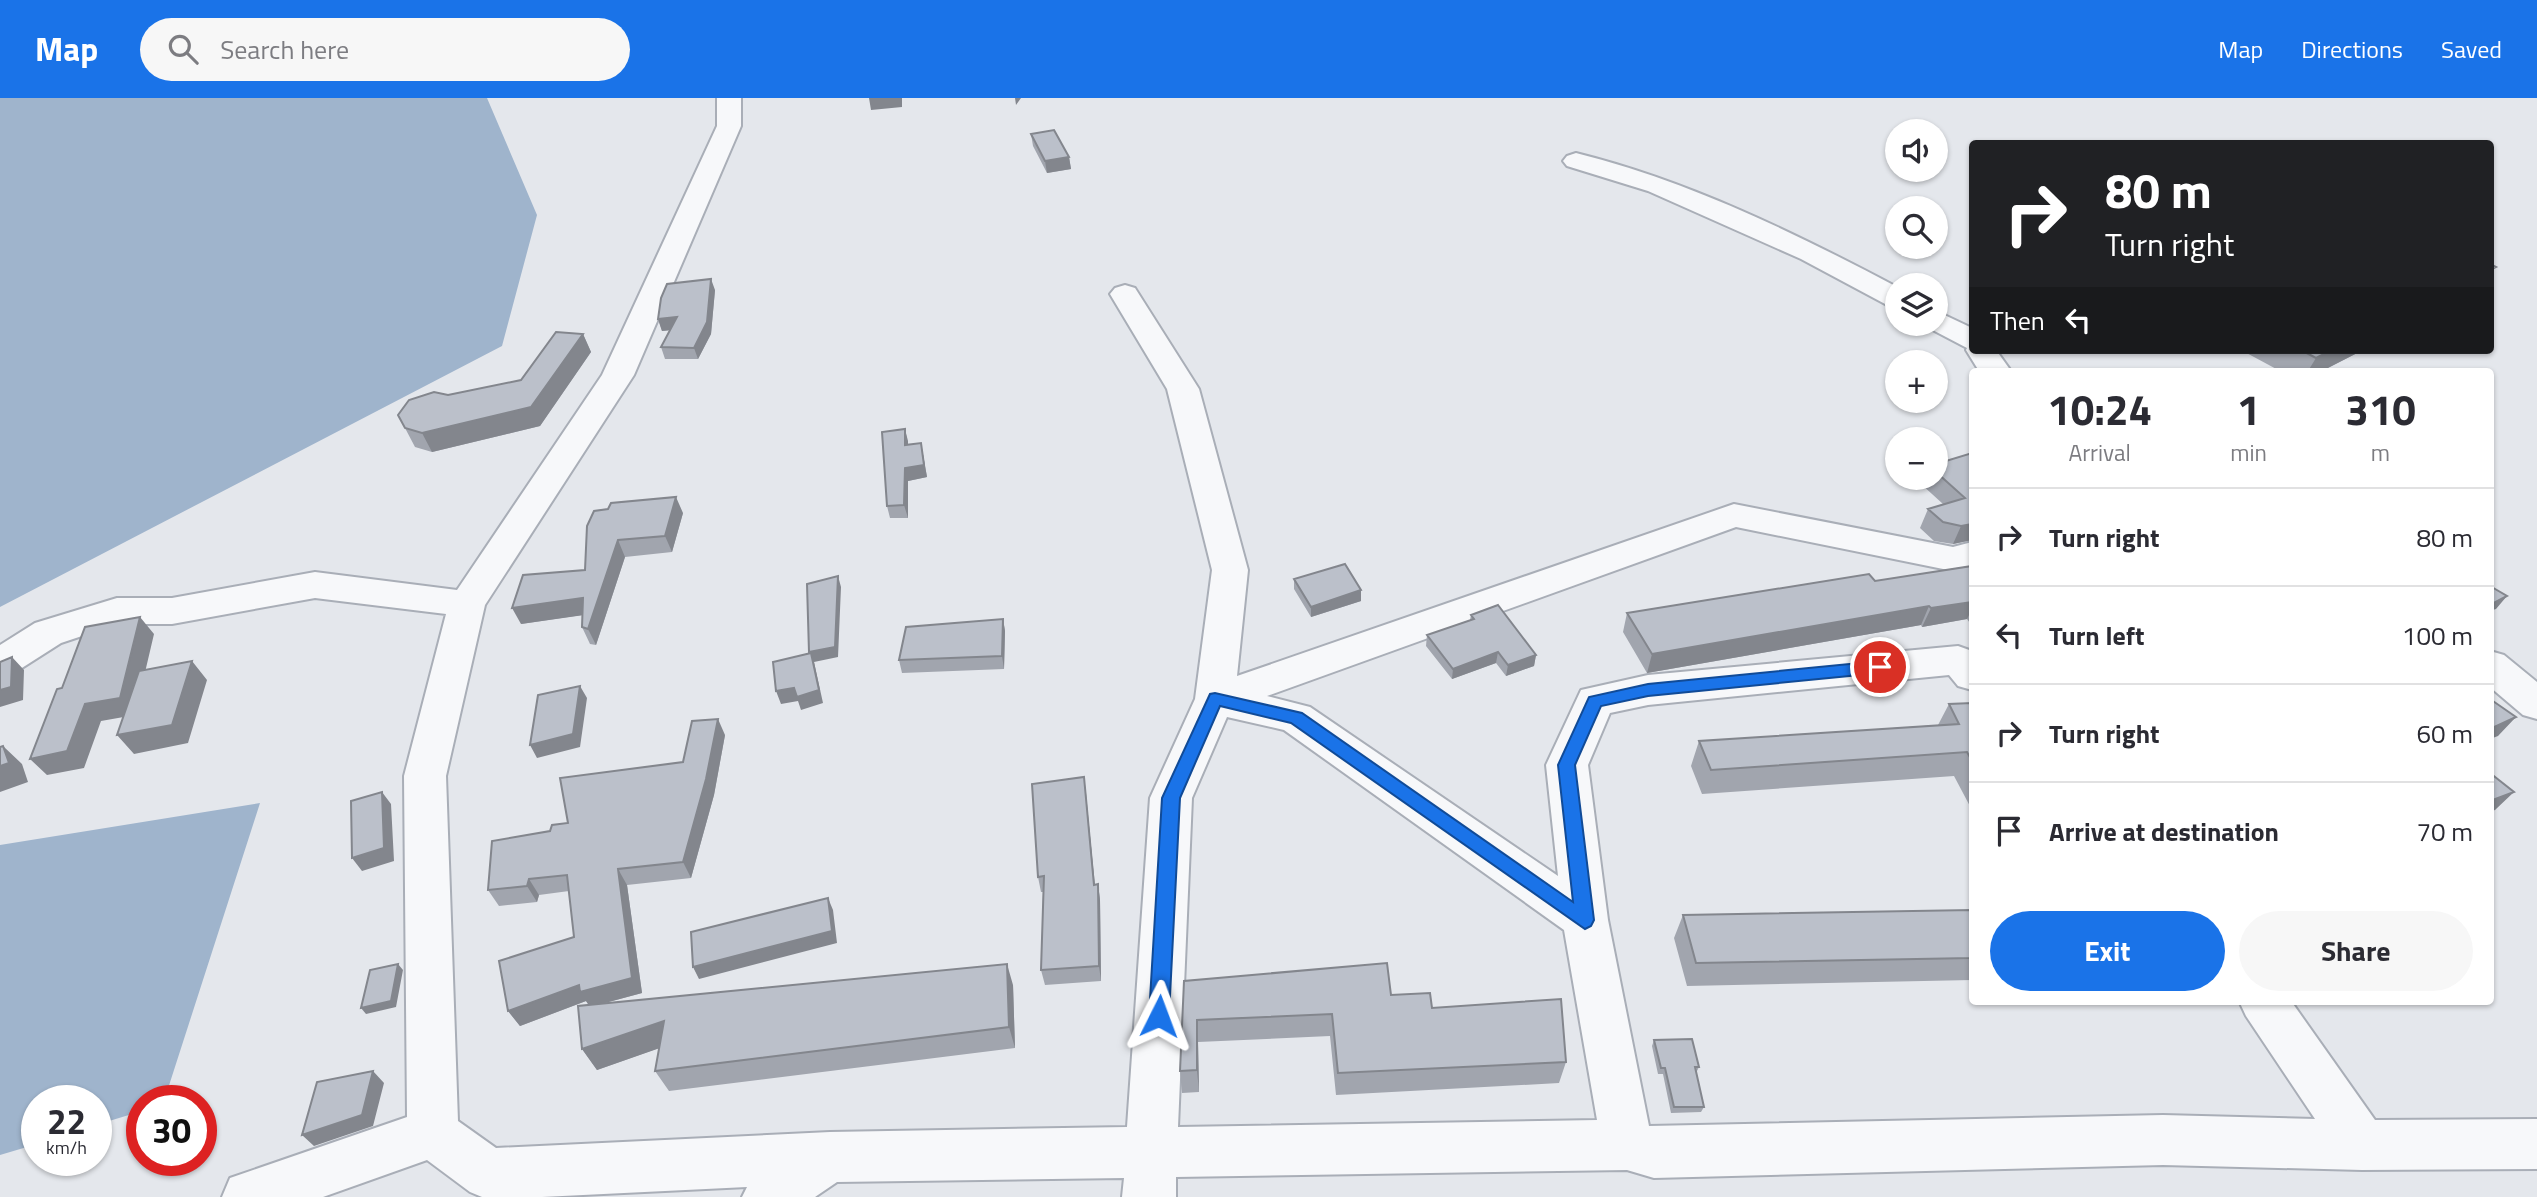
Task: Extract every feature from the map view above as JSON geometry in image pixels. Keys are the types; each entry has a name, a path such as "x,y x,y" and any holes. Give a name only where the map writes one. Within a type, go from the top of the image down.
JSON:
{"street":[{"path":"433,1133 425,776 467,604 618,375 729,126 729,98"},
{"path":"1576,161 1657,185 1811,253 1885,293"},
{"path":"1125,294 1183,389 1230,570 1215,699 1171,798 1150,1175"},
{"path":"1948,327 1969,338"},
{"path":"1215,699 1734,515 1953,559 1969,555"},
{"path":"0,663 48,633 117,611 172,611 315,585 467,604"},
{"path":"1627,1146 1585,920 1567,765 1595,701 1648,690 1958,660 1969,673"},
{"path":"2494,668 2537,705"},
{"path":"1215,699 1296,718 1585,920"},
{"path":"2266,1005 2362,1144"},
{"path":"433,1133 489,1174 830,1157 1150,1175 1627,1146 1654,1153 2163,1140 2537,1144"},
{"path":"249,1197 433,1133"},
{"path":"769,1197 830,1157"}],"water":[{"path":"0,98 487,98 537,215 502,346 0,607"},
{"path":"260,803 169,1085 126,1085 126,1116 112,1120 112,1085 21,1085 21,1149 0,1155 0,845"}],"building":[{"path":"1054,130 1069,157 1045,161 1031,134"},
{"path":"711,279 707,322 694,348 661,347 677,317 658,319 661,298 667,284"},
{"path":"556,332 583,334 531,407 422,433 405,428 398,415 409,400 434,392 448,395 521,380"},
{"path":"2308,354 2324,354 2316,358"},
{"path":"905,429 905,445 921,443 924,465 905,468 904,505 887,506 882,432"},
{"path":"1969,454 1969,525 1961,526 1943,522 1928,509 1965,498 1948,483 1948,460"},
{"path":"676,497 665,536 618,540 588,629 582,627 583,598 512,608 523,575 585,570 587,526 594,511 608,509 611,503"},
{"path":"1345,564 1361,590 1311,607 1294,579"},
{"path":"1969,566 1969,602 1931,608 1929,606 1652,654 1627,613 1869,574 1875,581"},
{"path":"838,576 835,647 809,652 807,584"},
{"path":"2494,588 2507,596 2494,603"},
{"path":"1498,605 1536,655 1508,665 1498,652 1453,669 1427,635 1474,619 1471,615"},
{"path":"140,617 120,698 85,704 67,751 30,759 57,689 62,688 85,627"},
{"path":"1003,619 1002,656 899,660 906,627"},
{"path":"811,653 819,690 797,697 794,688 776,691 773,662"},
{"path":"12,657 11,687 0,690 0,662"},
{"path":"192,661 172,725 117,735 139,671"},
{"path":"580,686 573,734 530,745 538,695"},
{"path":"2494,702 2516,717 2494,727"},
{"path":"1969,703 1969,756 1967,752 1711,770 1699,741 1959,724 1949,704"},
{"path":"718,719 706,779 683,862 618,869 632,978 580,992 579,985 508,1011 499,961 574,937 567,875 529,879 527,886 488,890 492,841 550,831 552,825 568,823 560,778 683,762 692,721"},
{"path":"3,746 9,763 0,766 0,747"},
{"path":"2494,776 2514,792 2494,800"},
{"path":"1084,777 1094,885 1098,884 1099,966 1041,970 1044,876 1038,877 1032,784"},
{"path":"382,792 384,848 352,858 351,801"},
{"path":"828,898 832,931 693,967 691,932"},
{"path":"1969,910 1969,958 1696,963 1683,915"},
{"path":"1387,963 1391,995 1430,993 1432,1008 1561,999 1566,1062 1338,1073 1332,1014 1197,1020 1197,1070 1180,1071 1184,981"},
{"path":"398,964 391,1001 361,1008 370,970"},
{"path":"1007,964 1009,1027 655,1071 664,1021 582,1049 578,1006"},
{"path":"1692,1039 1704,1107 1674,1107 1665,1068 1661,1068 1654,1040"},
{"path":"373,1071 362,1115 302,1135 317,1082"}],"route":[{"path":"1159,1016 1171,798 1215,699 1296,718 1585,920 1567,765 1595,701 1648,690 1880,667"}]}
